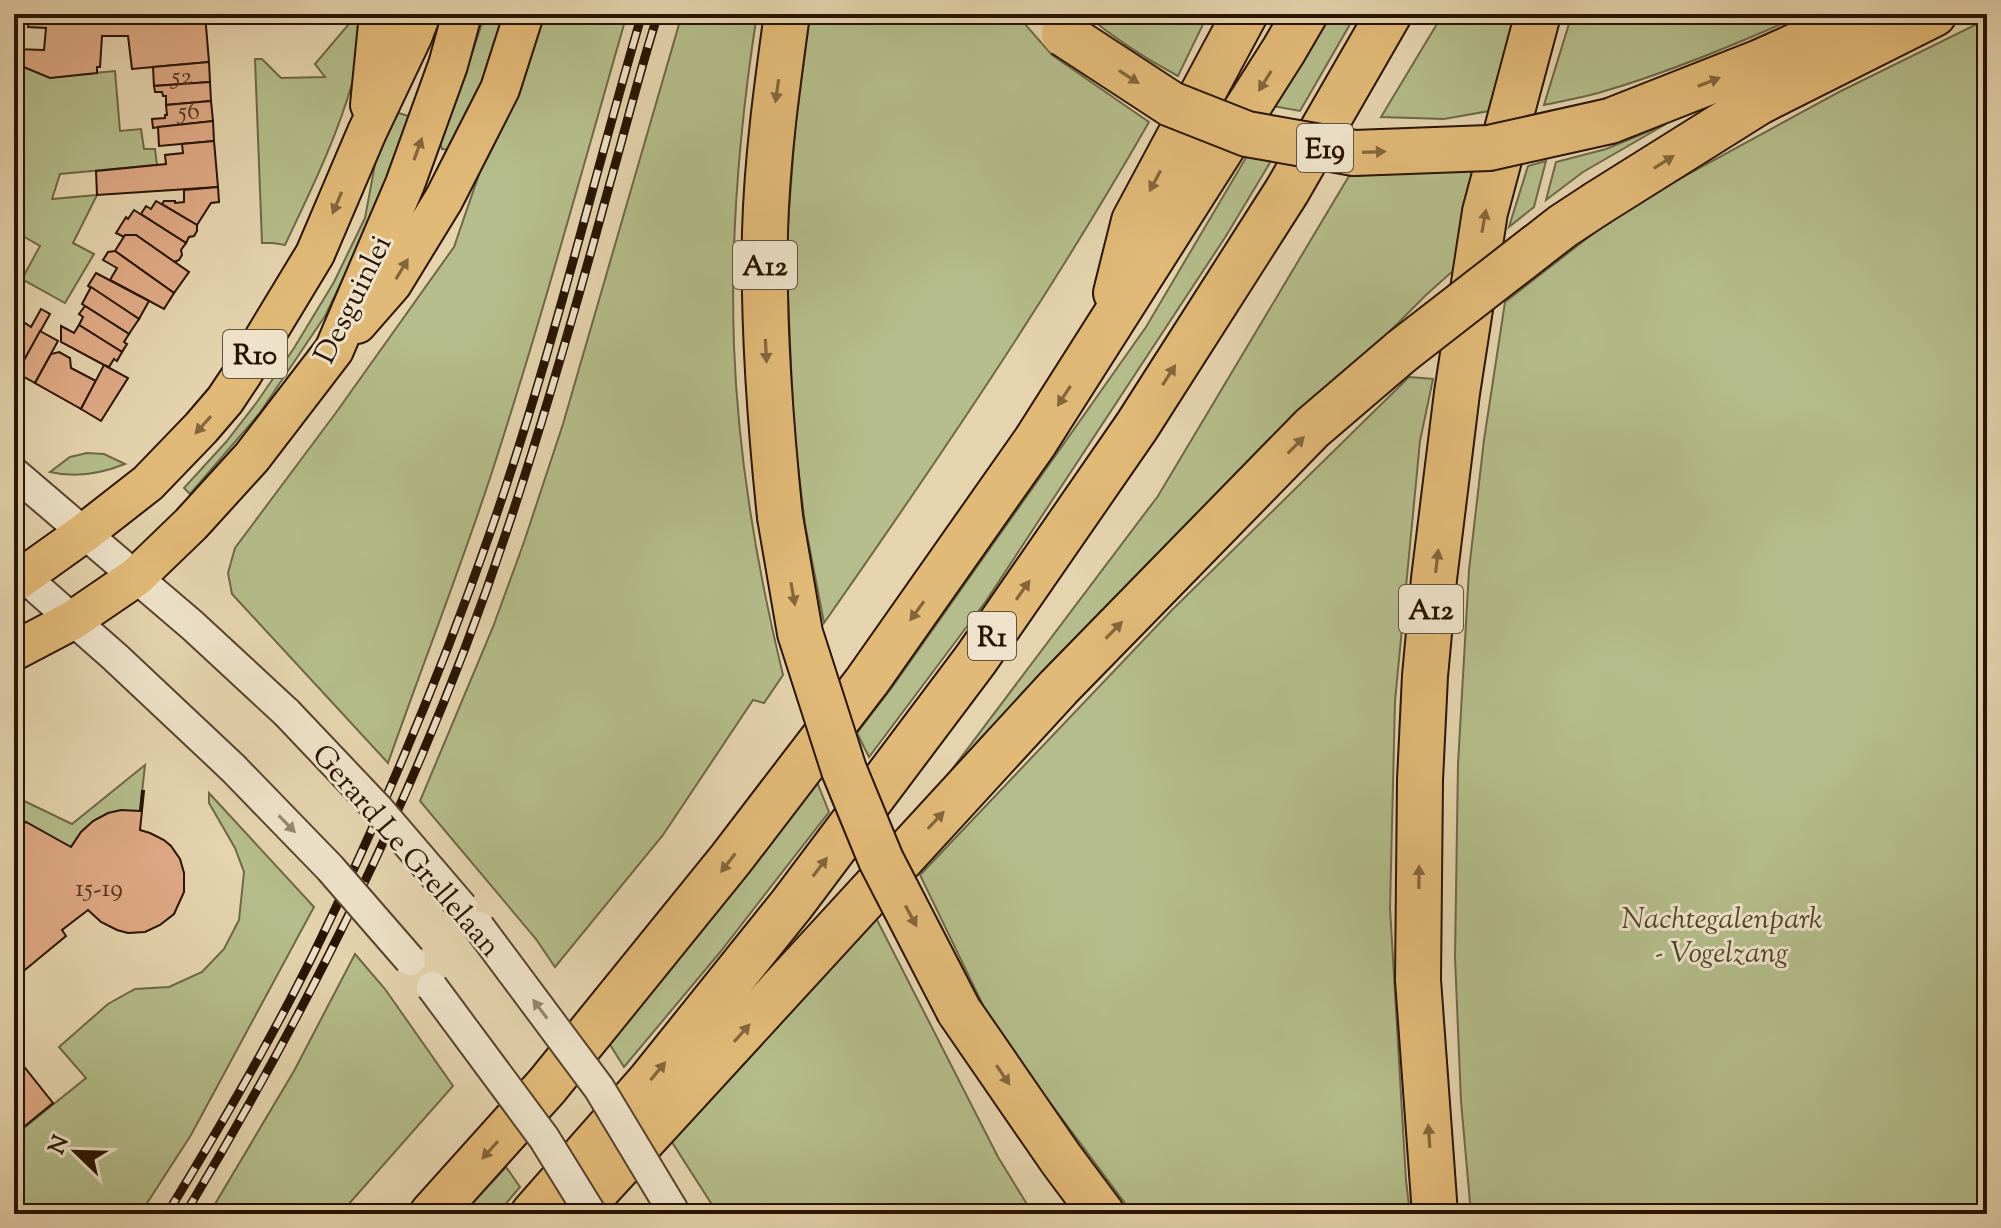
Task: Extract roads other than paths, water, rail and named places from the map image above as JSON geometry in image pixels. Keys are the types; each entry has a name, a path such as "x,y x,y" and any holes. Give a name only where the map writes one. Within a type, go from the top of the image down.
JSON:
{"highway":[{"name":"A12","path":"787,14 774,111 765,229 765,324 768,398 780,517 800,633 844,770 881,860 959,1011 1102,1214"},
{"path":"1106,331 1134,221 1245,14"},
{"name":"R1","path":"432,1214 547,1086 822,741 1035,442 1305,14"},
{"name":"R1","path":"533,1214 650,1081 773,927 976,659 1153,400 1287,191 1389,14"},
{"name":"A12","path":"1435,1214 1418,980 1420,780 1425,676 1455,409 1485,212 1538,14"},
{"name":"E19","path":"1055,24 1171,104 1247,134 1354,153 1489,148 1610,121 1760,62 1867,14"},
{"path":"575,1214 1059,687 1312,428 1402,351 1563,226 1759,102 1934,14"},
{"path":"1061,1159 1077,1214"}],"main road":[{"path":"367,132 379,14"},
{"name":"Desguinlei","path":"17,576 84,533 148,483 225,400 315,254 421,14"},
{"name":"Desguinlei","path":"14,651 73,620 136,577 191,524 252,457 334,350 405,184 448,65 462,14"},
{"path":"334,350 392,284 444,199 500,89 524,14"}],"street":[{"name":"Gerard Le Grellelaan","path":"14,473 192,625 287,713 379,810 479,927 599,1088 675,1214"},
{"path":"17,576 73,620 233,768 330,868 418,969 544,1138 591,1214"}],"railway":[{"path":"167,1214 244,1085 314,953 363,850 430,693 490,533 532,405 642,14"},
{"path":"185,1214 323,967 365,882 441,710 475,622 534,446 658,14"}],"park label":[{"name":"Nachtegalenpark - Vogelzang","path":"1722,935"}]}
